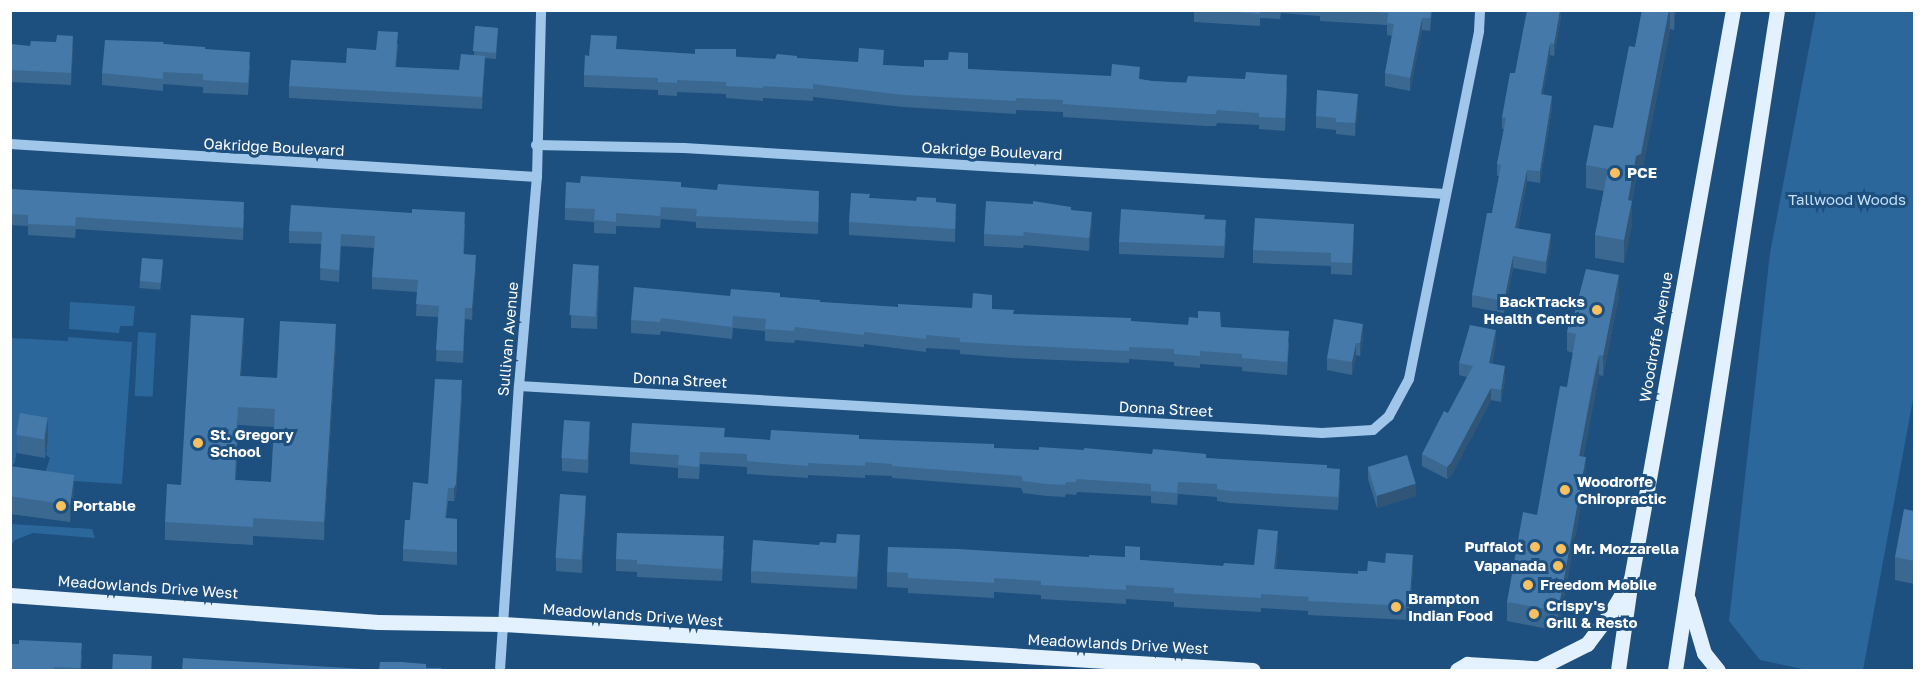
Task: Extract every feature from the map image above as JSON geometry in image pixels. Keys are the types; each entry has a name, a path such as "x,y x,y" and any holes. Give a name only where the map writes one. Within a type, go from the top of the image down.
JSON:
{"main road":[{"name":"Woodroffe Avenue","path":"1618,670 1631,579 1733,10"},
{"path":"1675,670 1777,10"},
{"path":"1539,668 1587,644 1611,612 1631,579"},
{"name":"Meadowlands Drive West","path":"10,595 378,622 503,624 1253,670"},
{"path":"1687,597 1704,653 1718,670"},
{"path":"1457,670 1467,664 1557,670"}],"street":[{"name":"Sullivan Avenue","path":"500,670 519,386 537,177 541,10"},
{"name":"Donna Street","path":"519,386 1310,432 1373,430 1389,416 1409,379 1479,32 1480,10"},
{"name":"Oakridge Boulevard","path":"10,144 537,177"},
{"name":"Oakridge Boulevard","path":"536,145 684,148 1446,194"}],"green space":[{"name":"Tallwood Woods","path":"1816,11 1914,11 1914,394 1863,670 1807,670 1760,660 1729,621 1770,253"},
{"path":"70,302 135,306 133,326 120,326 119,333 69,329"},
{"path":"138,332 156,333 153,397 135,396"},
{"path":"68,337 132,342 122,484 72,481 45,473 50,458 46,455 48,436 20,432 15,462 11,468 10,338 68,341"},
{"path":"11,524 92,529 95,538 33,533 15,540 11,545"}],"building":[{"path":"1210,10 1260,10 1260,14"},
{"path":"1351,10 1431,10 1430,18 1422,18 1410,78 1385,73 1394,24 1387,23 1388,13"},
{"path":"1527,10 1560,10 1554,44 1550,43 1541,94 1552,96 1540,171 1527,170 1515,228 1551,234 1546,262 1513,256 1504,301 1472,295 1487,213 1492,213 1501,165 1497,164 1506,118 1502,117 1510,73 1515,73"},
{"path":"1642,10 1669,10 1641,154 1636,156 1628,200 1632,201 1624,240 1595,235 1608,169 1586,165 1594,125 1613,128 1629,46 1635,47"},
{"path":"475,26 498,28 496,53 473,51"},
{"path":"378,31 398,32 395,67 459,70 461,54 485,56 482,97 289,86 291,60 346,63 347,48 376,50"},
{"path":"57,35 73,36 71,73 10,70 10,44 30,46 31,41 56,42"},
{"path":"591,35 617,36 616,49 695,54 695,49 736,49 736,57 775,59 777,54 797,56 797,58 858,62 859,48 884,50 883,65 924,67 924,60 948,60 949,52 968,53 968,69 1111,76 1112,64 1140,67 1139,79 1186,83 1188,76 1245,79 1246,72 1287,75 1285,118 1259,117 1259,113 1217,110 1216,114 1206,114 1063,104 1063,100 1016,98 1016,101 903,95 813,84 813,89 763,86 763,88 726,86 726,82 677,80 677,83 658,82 658,78 584,75 585,55 589,56"},
{"path":"105,40 164,42 163,44 250,52 248,83 203,80 203,74 163,72 163,79 102,73"},
{"path":"1317,90 1358,94 1355,123 1336,122 1336,118 1316,116"},
{"path":"581,176 681,182 681,187 717,190 718,184 819,191 818,222 696,216 697,209 661,207 660,216 616,213 616,222 594,220 595,209 565,208 566,182 580,183"},
{"path":"10,189 244,202 243,228 76,217 75,226 28,224 28,215 10,214"},
{"path":"851,193 870,194 869,198 916,201 917,197 936,198 936,202 956,204 955,229 849,222"},
{"path":"986,201 1033,204 1033,201 1071,207 1071,210 1092,212 1089,238 1024,232 1023,236 984,234"},
{"path":"291,205 412,213 412,209 465,212 463,254 476,255 472,308 465,308 463,351 436,350 439,306 416,304 418,280 372,277 375,236 341,234 339,270 320,268 322,232 289,231"},
{"path":"1121,209 1205,215 1204,219 1226,220 1224,246 1119,242"},
{"path":"1255,218 1354,224 1352,263 1331,262 1331,253 1253,250"},
{"path":"142,258 163,260 161,283 140,281"},
{"path":"573,264 599,266 595,317 569,315"},
{"path":"1586,269 1619,275 1603,356 1599,355 1594,376 1579,456 1586,457 1558,611 1507,602 1523,512 1537,515 1560,386 1567,387 1576,334 1567,332"},
{"path":"634,287 730,296 731,289 780,293 780,297 820,300 820,302 898,307 898,304 972,308 973,293 992,295 992,309 1014,310 1013,314 1131,318 1131,321 1188,325 1189,317 1198,318 1198,311 1220,312 1221,327 1289,331 1287,362 1242,358 1242,354 1200,351 1200,356 1174,354 1174,349 1129,347 1129,351 960,342 960,338 926,335 926,339 864,332 864,335 795,327 794,331 765,329 766,319 733,316 732,327 661,318 660,322 631,320"},
{"path":"191,315 244,318 240,376 277,378 280,321 336,324 324,522 253,518 253,527 165,522 167,484 181,485","holes":["238,407 275,409 271,482 235,480"]},
{"path":"1334,319 1363,324 1360,343 1356,343 1352,362 1327,358"},
{"path":"1470,325 1496,330 1489,363 1505,366 1501,390 1491,388 1447,467 1422,454 1444,411 1448,413 1473,366 1459,363"},
{"path":"435,379 462,380 456,484 454,488 448,488 445,518 457,519 457,552 403,549 405,520 410,520 413,482 428,484"},
{"path":"20,413 48,418 44,440 16,435"},
{"path":"564,420 590,422 587,460 561,458"},
{"path":"632,423 725,428 724,437 770,440 771,430 859,435 859,439 994,444 994,448 1039,450 1039,447 1084,450 1084,448 1152,454 1153,449 1206,454 1206,458 1327,465 1327,468 1340,469 1338,497 1229,491 1217,489 1217,484 1178,482 1177,493 1151,491 1151,484 1077,479 1076,482 1066,482 1065,485 1047,484 1023,481 1021,476 892,466 892,464 865,462 865,466 808,463 808,466 747,461 747,454 700,452 699,467 678,465 679,455 630,452"},
{"path":"1407,455 1416,484 1377,496 1368,467"},
{"path":"10,466 74,475 70,505 10,496"},
{"path":"560,494 586,496 581,560 556,558"},
{"path":"1904,509 1914,511 1914,561 1895,557"},
{"path":"1258,529 1278,531 1274,569 1358,574 1358,571 1367,571 1368,561 1385,563 1386,553 1413,555 1409,606 1308,601 1309,597 1261,594 1261,598 1174,593 1174,588 1126,585 1126,590 1041,585 1041,581 994,578 994,583 908,578 908,573 887,572 888,547 1125,557 1125,546 1140,547 1140,560 1223,566 1224,563 1254,565"},
{"path":"617,533 724,536 722,569 637,564 637,560 616,559"},
{"path":"837,534 860,535 857,577 751,571 753,540 819,545 820,542 836,543"},
{"path":"19,640 82,643 80,668 10,670 10,644 19,644"},
{"path":"113,654 152,656 151,670 112,670"},
{"path":"183,658 379,670 182,670"},
{"path":"380,662 426,664 426,668 441,668 441,670 379,670"}],"place":[{"name":"PCE","path":"1615,173"},
{"name":"BackTracks Health Centre","path":"1597,310"},
{"name":"St. Gregory School","path":"198,443"},
{"name":"Woodroffe Chiropractic","path":"1565,490"},
{"name":"Portable","path":"61,506"},
{"name":"Puffalot","path":"1535,547"},
{"name":"Mr. Mozzarella","path":"1561,549"},
{"name":"Vapanada","path":"1558,566"},
{"name":"Freedom Mobile","path":"1528,585"},
{"name":"Brampton Indian Food","path":"1396,607"},
{"name":"Crispy's Grill & Resto","path":"1534,614"}]}
